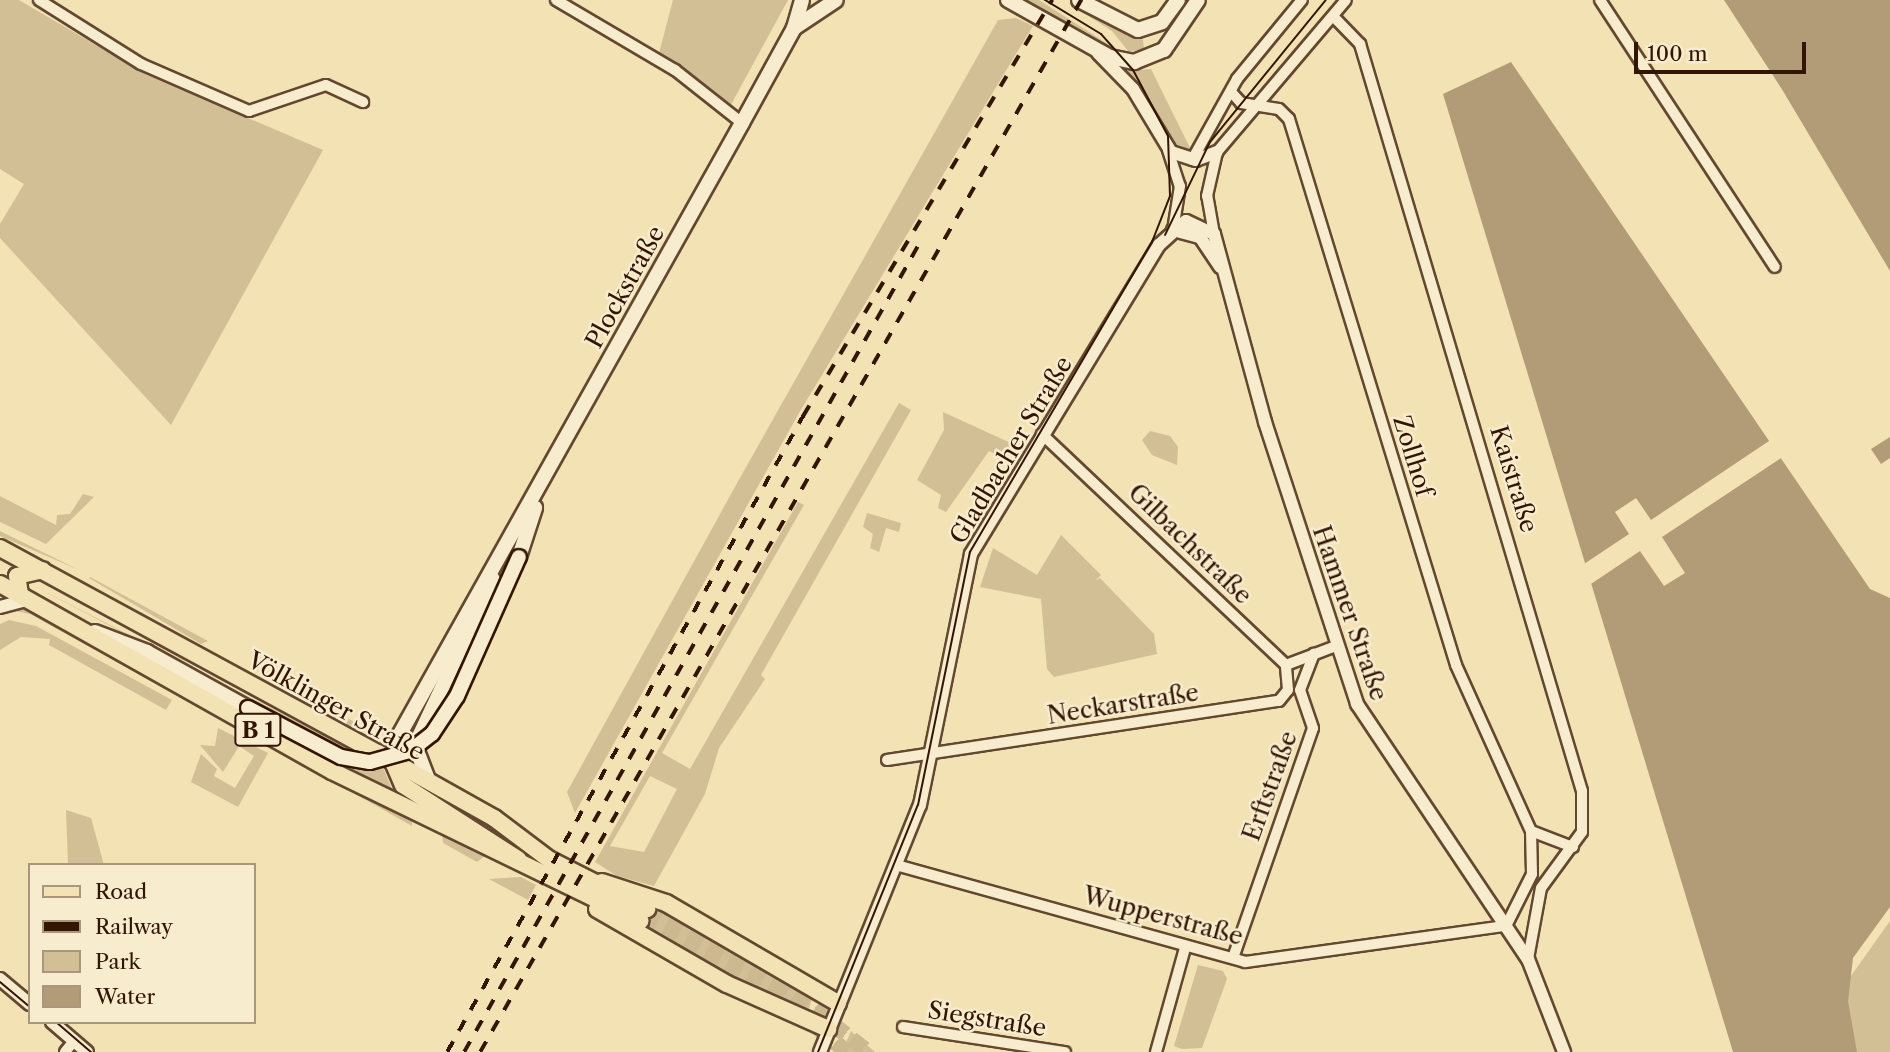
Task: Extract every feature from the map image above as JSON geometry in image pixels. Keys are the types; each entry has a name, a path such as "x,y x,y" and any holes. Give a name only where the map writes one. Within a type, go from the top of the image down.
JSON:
{"main road":[{"name":"Plockstraße","path":"396,741 496,568 742,123 794,28 802,0"},
{"name":"Plockstraße","path":"794,28 836,0"},
{"path":"1008,0 1093,48 1128,61 1152,58 1169,44 1198,0"},
{"path":"1079,0 1128,27 1146,29 1166,19 1178,0"},
{"path":"95,632 138,647 341,757 370,762 410,751 432,734 457,696 519,557 538,492"},
{"name":"Völklinger Straße","path":"0,548 430,783 587,888"},
{"name":"Plockstraße","path":"430,783 414,751 473,632 496,568"},
{"path":"26,596 15,578 42,570"},
{"name":"Völklinger Straße","path":"0,584 95,632 114,649 332,771 523,864 587,888 644,915"},
{"path":"378,753 396,741"},
{"path":"394,764 396,741"},
{"name":"B 1","path":"394,764 403,785 489,835 523,864"},
{"path":"587,888 635,889 666,903 838,1003"},
{"path":"587,888 620,926 828,1029"}],"street":[{"path":"39,0 141,64 248,111 326,85 363,102"},
{"path":"556,0 675,70 742,123"},
{"path":"1192,160 1233,94 1237,79 1302,0"},
{"path":"1214,234 1207,196 1217,152 1346,0"},
{"path":"1600,0 1775,267"},
{"name":"Kaistraße","path":"1333,16 1360,44 1575,758 1585,817 1573,847 1541,888 1528,959"},
{"path":"1093,48 1133,89 1168,150 1180,186 1173,230"},
{"name":"Zollhof","path":"1233,94 1241,103 1279,109 1291,125 1456,665 1531,831 1532,874 1506,926"},
{"path":"1168,150 1192,160 1217,152"},
{"path":"1173,230 1188,221 1214,234"},
{"name":"Hammer Straße","path":"1173,230 1200,237 1220,267"},
{"name":"Gladbacher Straße","path":"820,1052 896,865 932,755 971,554 1042,434 1173,230"},
{"name":"Hammer Straße","path":"1214,234 1220,267 1336,646 1368,727 1528,959 1564,1052"},
{"name":"Gilbachstraße","path":"1042,434 1286,665"},
{"path":"0,607 26,596"},
{"path":"1286,665 1336,646"},
{"name":"Erftstraße","path":"1234,955 1314,728 1300,690 1314,654"},
{"name":"Neckarstraße","path":"932,755 1279,701 1290,685 1286,665"},
{"path":"887,760 932,755"},
{"path":"1531,831 1573,847"},
{"name":"Wupperstraße","path":"896,865 1185,948 1234,955 1249,961 1506,926"},
{"path":"1156,1052 1185,948"},
{"path":"3,984 28,1003"},
{"path":"54,1024 87,1052"},
{"name":"Siegstraße","path":"903,1027 1065,1052"},
{"path":"65,1052 74,1041"}],"green space":[{"path":"0,0 19,0 147,75 323,150 171,425 0,238 0,224 24,184 0,169"},
{"path":"673,0 788,0 728,110 658,57"},
{"path":"1024,0 1039,0 1111,46 1103,45"},
{"path":"1068,3 1143,40 1144,49 1129,52 1112,31"},
{"path":"1016,18 1033,26 799,413 575,813 567,792 736,485 998,20"},
{"path":"1151,69 1192,152 1190,156 1172,147 1125,71"},
{"path":"899,403 911,410 761,675 765,679 719,748 705,794 654,886 617,876 595,862 798,502 804,505 662,753 690,769","holes":["650,776 677,789 644,852 610,846"]},
{"path":"943,412 1015,445 1006,460 989,451 946,512 938,508 941,495 917,480 944,430"},
{"path":"1150,431 1170,436 1178,447 1177,465 1152,455 1142,440"},
{"path":"83,494 94,497 46,544 0,522 0,496 56,525 57,515 70,514"},
{"path":"867,513 901,523 899,532 886,528 879,552 870,548 873,534 863,527"},
{"path":"0,531 79,570 0,536"},
{"path":"1061,535 1101,575 1095,581 1100,578 1154,634 1157,654 1054,677 1047,669 1041,599 980,587 993,548 1037,575"},
{"path":"90,577 208,641 201,644"},
{"path":"25,581 361,755 384,770 391,787 490,841 311,754 148,646"},
{"path":"6,609 30,610 267,745 30,614"},
{"path":"9,620 36,626 172,700 166,710 49,645 50,639 21,637 0,650 0,624"},
{"path":"248,665 362,726 359,731"},
{"path":"218,728 268,753 238,807 191,782 201,754 217,769 214,776 235,788 254,756 239,746 223,772 200,745 215,746"},
{"path":"323,772 412,816 412,826 318,773"},
{"path":"428,790 493,826 544,867 424,792"},
{"path":"66,810 91,818 103,863 68,863"},
{"path":"442,832 485,856 477,862 443,843"},
{"path":"521,877 536,885 528,900 489,879"},
{"path":"649,901 813,995 808,1012 767,991 737,985 637,929"},
{"path":"1890,921 1890,1052 1853,1052 1846,983"},
{"path":"1198,965 1223,971 1227,979 1202,1048 1182,1049 1174,1046"},
{"path":"851,1031 868,1046 875,1052 842,1052"}],"water":[{"path":"1724,0 1890,0 1890,271 1783,91"},
{"path":"1511,62 1870,589 1890,598 1890,907 1853,958 1848,1001 1857,1052 1733,1052 1443,94"},
{"path":"1890,437 1890,458 1881,464 1871,449"}],"pier":[{"path":"1772,439 1784,456 1662,537 1685,573 1664,586 1640,551 1585,588 1578,568 1629,534 1615,512 1636,498 1651,520"}],"tunnel":[{"path":"647,909 776,980 868,1052"},
{"path":"641,921 793,1009"},
{"path":"817,1027 847,1052"}],"tram line":[{"path":"818,1052 918,805 970,552 1152,242 1170,196 1168,136 1133,70 1101,34 1045,0"},
{"path":"1165,235 1210,142 1326,0"},
{"path":"0,982 28,1005"},
{"path":"58,1024 91,1052"}],"railway":[{"path":"447,1052 803,416 1052,0"},
{"path":"480,1052 1081,0"},
{"path":"464,1052 919,244"}]}
